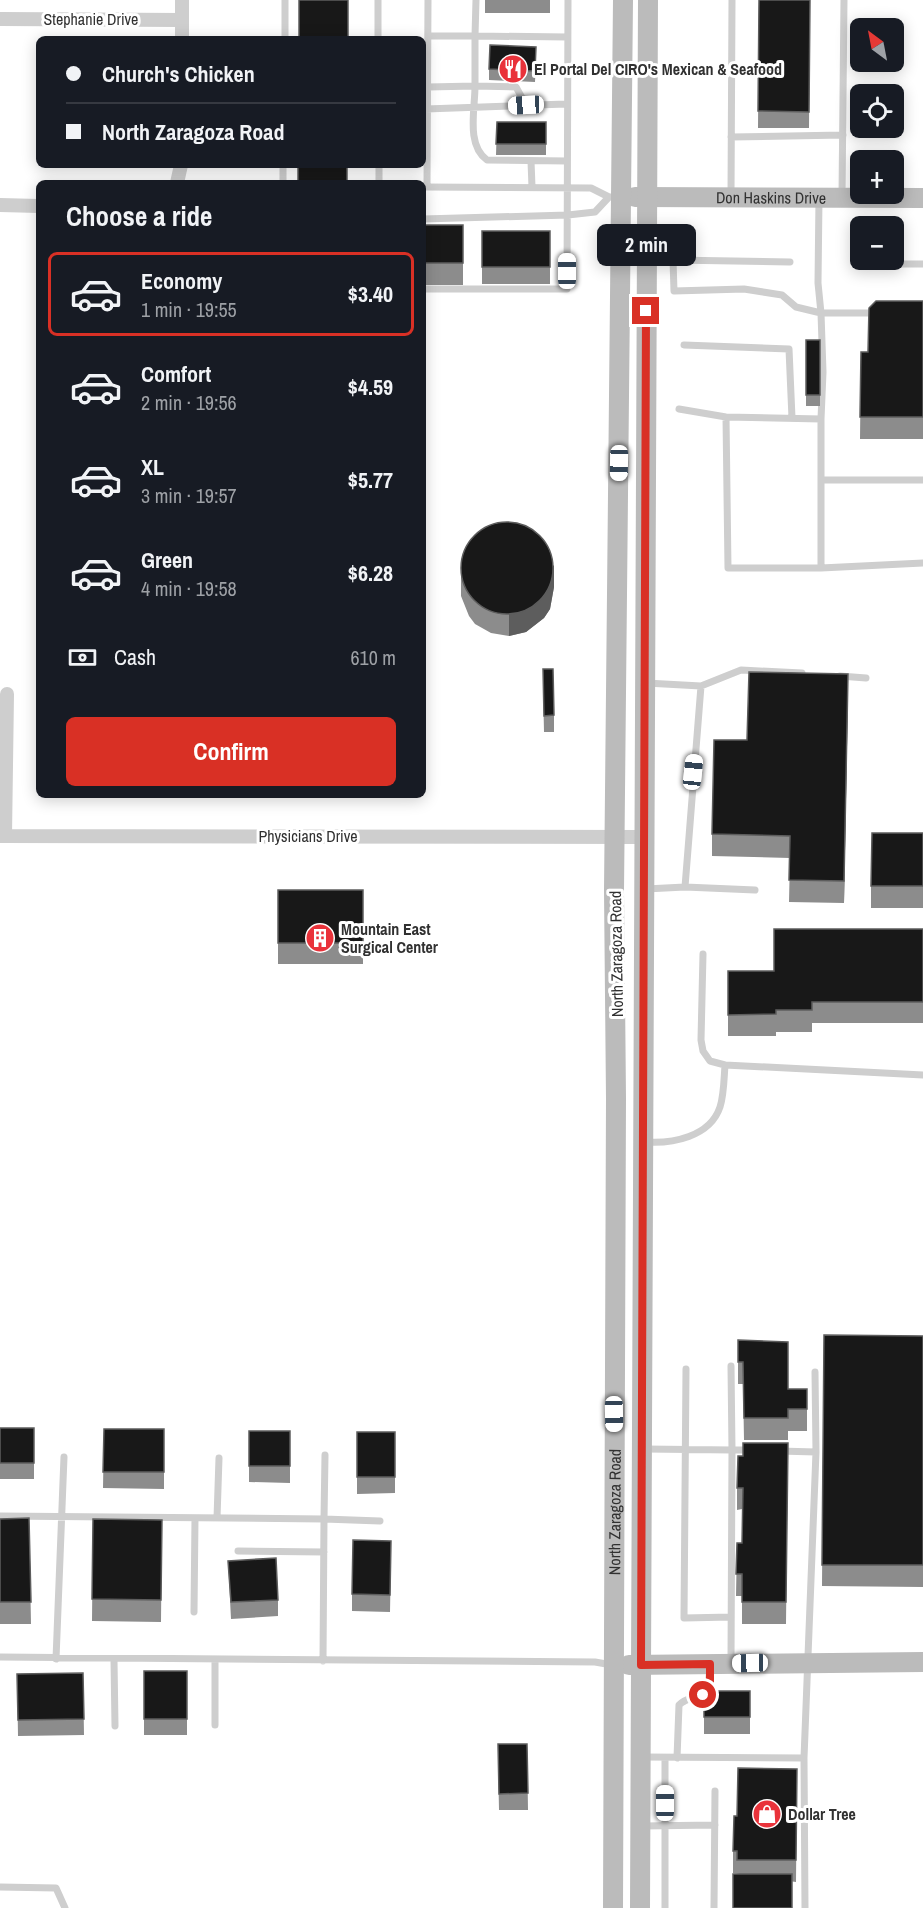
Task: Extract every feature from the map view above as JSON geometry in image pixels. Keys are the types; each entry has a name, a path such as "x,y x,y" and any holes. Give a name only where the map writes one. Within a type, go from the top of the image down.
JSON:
{"main road":[{"name":"North Zaragoza Road","path":"613,1908 617,836 615,197 623,0"},
{"name":"North Zaragoza Road","path":"640,1908 648,0"},
{"name":"Don Haskins Drive","path":"615,197 923,198"},
{"path":"617,596 629,613 632,674 646,683"},
{"path":"615,1236 625,1248 631,1274 642,1289"},
{"path":"614,1666 923,1662"},
{"path":"614,1855 624,1878 624,1908"}],"street":[{"path":"182,0 182,36"},
{"name":"Stephanie Drive","path":"0,19 182,20"},
{"path":"0,205 36,206"},
{"path":"3,836 7,694"},
{"name":"Physicians Drive","path":"3,836 644,837"}],"lane":[{"path":"285,0 285,36"},
{"path":"378,0 378,36"},
{"path":"426,102 428,0"},
{"path":"476,0 474,145 478,154 488,160 567,161"},
{"path":"426,289 567,289 568,0"},
{"path":"731,196 732,0"},
{"path":"842,197 844,0"},
{"path":"428,36 567,37"},
{"path":"428,87 516,87 526,105"},
{"path":"426,109 566,104"},
{"path":"731,137 843,135"},
{"path":"531,161 532,187"},
{"path":"426,187 591,188 615,197"},
{"path":"819,196 818,283 823,372 820,419 821,568"},
{"path":"426,219 568,216 595,212 615,197"},
{"path":"790,261 673,260 674,291 744,289 782,295 796,308 821,313 889,313"},
{"path":"904,264 923,264"},
{"path":"684,345 789,349 792,418"},
{"path":"679,409 726,417 820,419"},
{"path":"726,417 728,568 821,568 923,563"},
{"path":"822,480 923,480"},
{"path":"646,683 701,686 741,670 811,674"},
{"path":"835,675 866,678"},
{"path":"685,887 701,686"},
{"path":"644,889 685,887 755,890"},
{"path":"703,954 701,1040 703,1051 710,1061 725,1065 923,1075"},
{"path":"642,1141 666,1144 687,1137 712,1121 720,1107 725,1065"},
{"path":"731,1366 731,1664"},
{"path":"686,1369 684,1617 731,1617"},
{"path":"805,1908 804,1758 816,1452 815,1372"},
{"path":"642,1449 763,1451"},
{"path":"774,1451 816,1452"},
{"path":"323,1661 325,1455"},
{"path":"56,1659 64,1457"},
{"path":"217,1518 219,1458"},
{"path":"0,1516 380,1521"},
{"path":"194,1612 195,1518"},
{"path":"238,1551 324,1552"},
{"path":"0,1657 114,1660 595,1662 614,1666"},
{"path":"114,1660 115,1726"},
{"path":"215,1660 215,1725"},
{"path":"677,1758 679,1705 689,1698 699,1697 708,1690 710,1664"},
{"path":"640,1757 804,1758"},
{"path":"665,1758 665,1908"},
{"path":"714,1908 715,1791"},
{"path":"640,1826 714,1825"},
{"path":"0,1887 56,1888 65,1908"}],"building":[{"path":"299,0 348,0 348,36 299,36"},
{"path":"759,0 810,0 809,112 758,111"},
{"path":"490,45 536,47 535,71 489,69"},
{"path":"497,122 546,122 546,144 496,144"},
{"path":"298,168 347,168 347,180 298,180"},
{"path":"426,225 463,225 463,263 426,263"},
{"path":"482,231 550,231 550,267 482,267"},
{"path":"876,301 923,301 923,417 860,417 861,352 868,352 869,308"},
{"path":"806,340 820,340 820,395 806,395"},
{"path":"507,522 525,526 539,536 549,550 553,568 549,586 539,600 525,610 507,614 489,610 475,600 465,586 461,568 465,550 475,536 489,526"},
{"path":"543,669 553,669 554,715 544,716"},
{"path":"749,672 848,674 844,881 789,880 790,836 712,834 714,740 747,740"},
{"path":"872,833 923,833 923,886 871,886"},
{"path":"278,890 363,890 363,943 278,943"},
{"path":"774,929 923,929 923,1002 812,1002 812,1010 776,1010 776,1014 728,1015 728,971 774,971"},
{"path":"824,1335 923,1336 923,1565 822,1565"},
{"path":"738,1340 788,1342 788,1389 807,1389 807,1409 788,1409 788,1418 744,1418 743,1362 738,1362"},
{"path":"0,1428 34,1428 34,1463 0,1463"},
{"path":"104,1429 164,1429 164,1472 103,1472"},
{"path":"249,1431 290,1431 290,1466 249,1466"},
{"path":"357,1432 395,1432 395,1477 357,1477"},
{"path":"743,1443 788,1443 786,1602 742,1602 742,1574 736,1574 737,1543 742,1543 743,1488 737,1488 738,1456 743,1456"},
{"path":"29,1518 31,1602 0,1602 0,1519"},
{"path":"93,1519 162,1520 161,1600 92,1599"},
{"path":"353,1540 391,1541 390,1595 352,1594"},
{"path":"276,1558 278,1600 231,1602 228,1561"},
{"path":"144,1671 187,1671 187,1719 144,1719"},
{"path":"83,1673 84,1719 18,1720 17,1674"},
{"path":"704,1691 750,1691 750,1717 704,1717"},
{"path":"498,1744 527,1744 528,1793 499,1794"},
{"name":"Dollar Tree","path":"738,1768 797,1769 796,1860 737,1860 737,1851 733,1851 734,1816 737,1816"},
{"path":"733,1874 792,1874 792,1908 733,1908"}],"place":[{"name":"El Portal Del CIRO's Mexican & Seafood","path":"513,69"},
{"name":"Mountain East Surgical Center","path":"320,938"},
{"name":"Dollar Tree","path":"767,1814"}],"route":[{"path":"646,311 641,1665 710,1664 710,1684 703,1695"}]}
